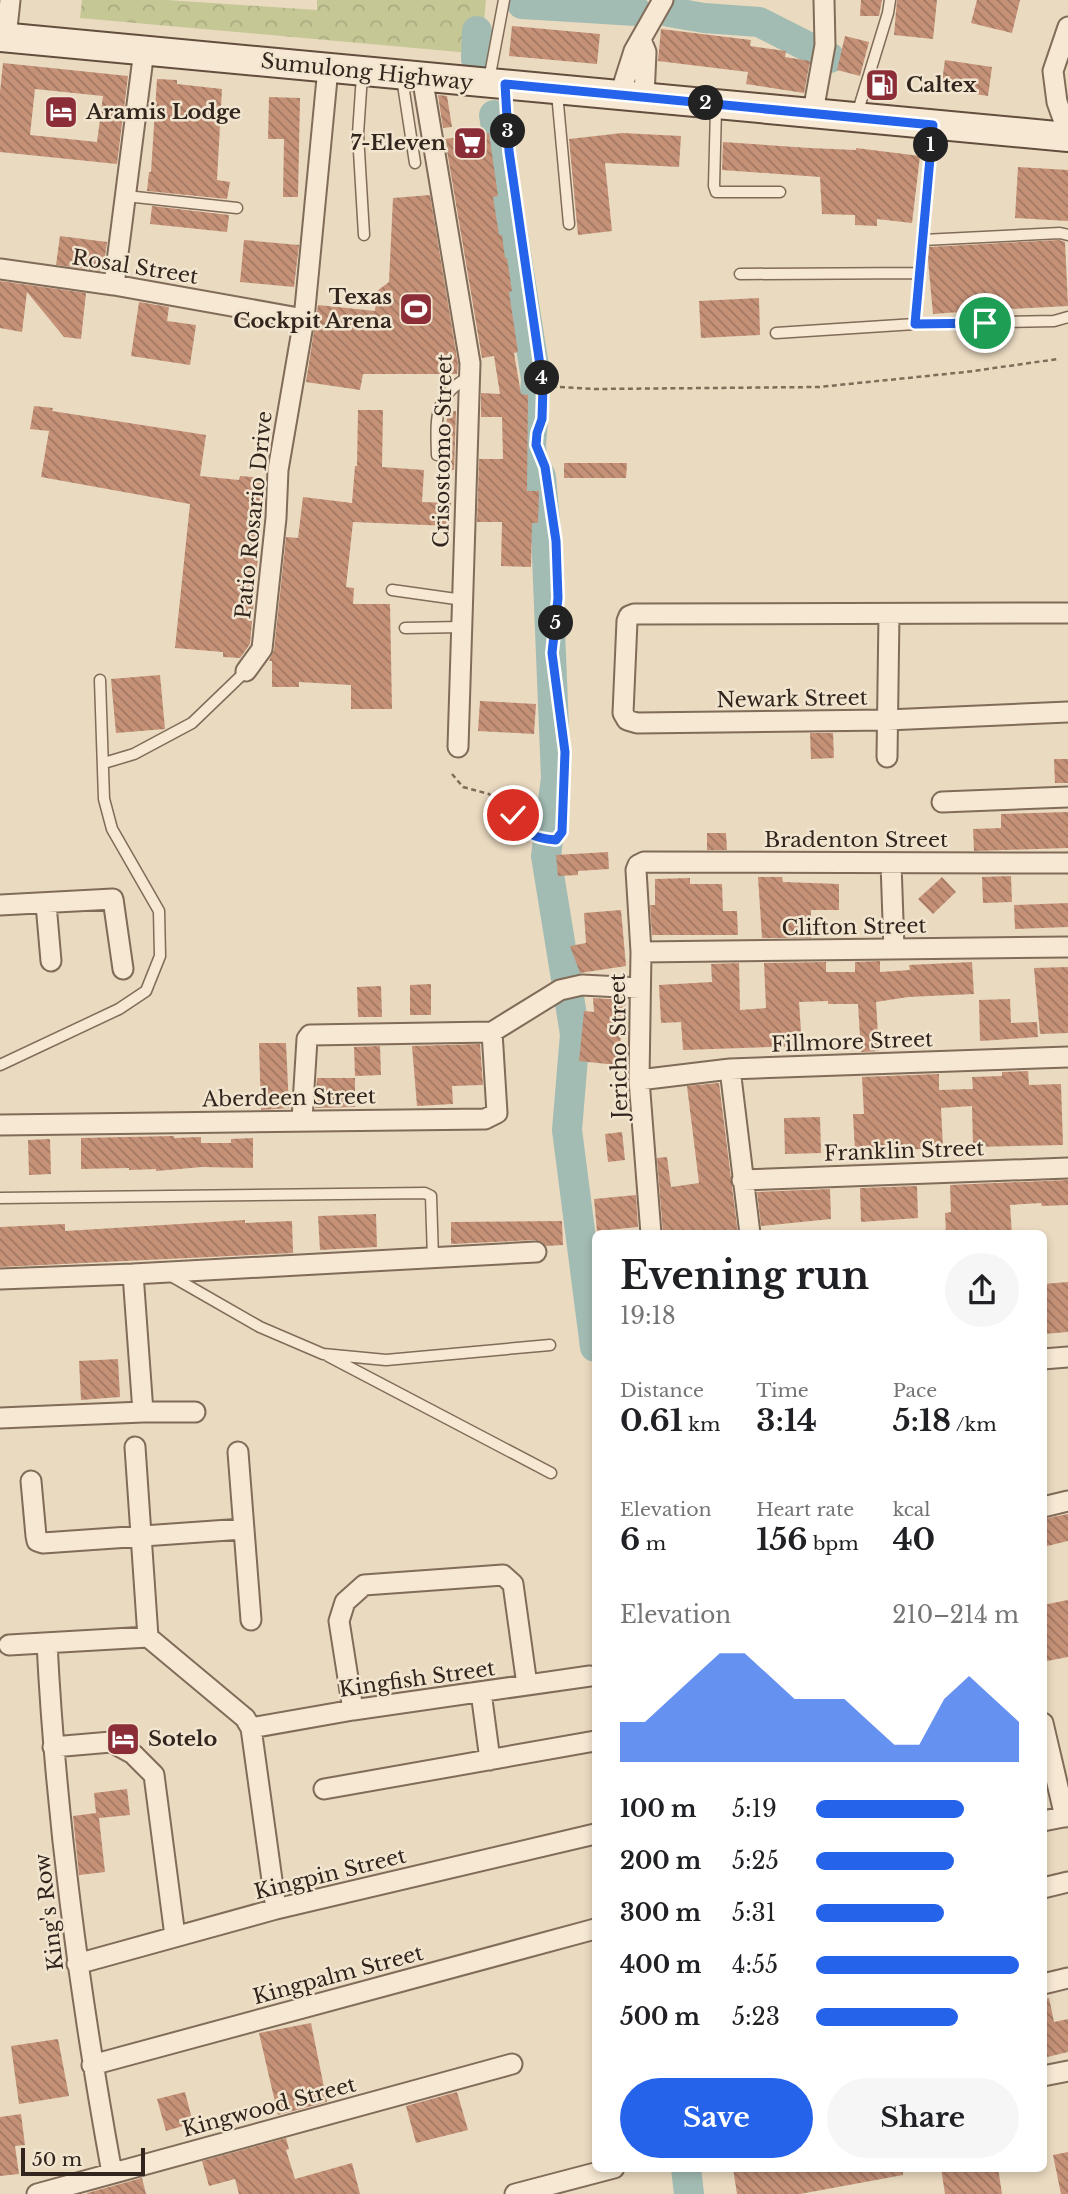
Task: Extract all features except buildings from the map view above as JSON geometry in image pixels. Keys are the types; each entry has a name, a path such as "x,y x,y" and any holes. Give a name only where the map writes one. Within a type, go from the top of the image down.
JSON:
{"main road":[{"name":"Sumulong Highway","path":"3,37 933,125 1068,135"}],"street":[{"path":"3,37 10,0"},
{"path":"632,96 634,51 663,0"},
{"path":"813,112 823,54 824,0"},
{"path":"1068,27 1052,71 1068,135"},
{"path":"114,285 144,50"},
{"name":"Patio Rosario Drive","path":"246,671 262,649 276,518 278,470 304,319 328,68"},
{"name":"Crisostomo Street","path":"412,76 470,363 458,747"},
{"name":"Rosal Street","path":"0,269 114,285 304,319"},
{"path":"887,757 890,614 1068,613"},
{"name":"Newark Street","path":"890,614 634,614 629,616 627,621 623,713 627,720 637,723 887,720 1068,712"},
{"path":"942,802 1068,797"},
{"name":"Bradenton Street","path":"644,862 1068,863"},
{"name":"Jericho Street","path":"644,862 638,865 636,870 641,952 639,1080 651,1230"},
{"path":"891,863 894,949"},
{"path":"0,905 113,899 123,969"},
{"path":"46,904 51,961"},
{"name":"Clifton Street","path":"641,952 1068,947"},
{"path":"302,1120 307,1039 310,1035 492,1032 560,990 582,985 640,988"},
{"name":"Aberdeen Street","path":"0,1125 491,1117 497,1113 492,1032"},
{"name":"Fillmore Street","path":"639,1080 730,1069 1068,1057"},
{"path":"730,1069 749,1230"},
{"name":"Franklin Street","path":"742,1181 1068,1168"},
{"path":"0,1279 166,1273 536,1252"},
{"path":"133,1274 143,1412"},
{"path":"1047,1359 1068,1357"},
{"path":"0,1418 195,1412"},
{"path":"135,1447 148,1637"},
{"path":"238,1452 251,1620"},
{"path":"31,1481 37,1541 43,1543 243,1529"},
{"path":"1047,1506 1068,1501"},
{"path":"353,1710 339,1621 345,1602 364,1585 503,1575 509,1578 513,1584 527,1685"},
{"path":"9,1645 148,1637 245,1718 251,1728 275,1909"},
{"name":"King's Row","path":"47,1643 53,1747 77,1964 112,2173"},
{"name":"Kingfish Street","path":"251,1728 353,1710 590,1676"},
{"path":"481,1692 491,1760"},
{"path":"1047,1738 1067,1816 1047,1820"},
{"path":"53,1747 111,1742 133,1754 154,1775 175,1936"},
{"path":"324,1788 592,1742"},
{"name":"Kingpin Street","path":"77,1964 275,1909 592,1835"},
{"path":"1047,1887 1068,1882"},
{"name":"Kingpalm Street","path":"92,2065 592,1930"},
{"path":"1047,1983 1068,1978"},
{"name":"Kingwood Street","path":"37,2194 512,2064"},
{"path":"1047,2076 1068,2071"},
{"path":"515,2194 559,2188 603,2172"}],"lane":[{"path":"497,84 504,0"},
{"path":"856,117 890,0"},
{"path":"362,71 358,134 364,235"},
{"path":"412,76 415,163"},
{"path":"556,89 569,224"},
{"path":"716,104 716,192 780,192"},
{"path":"915,324 933,125"},
{"path":"127,196 237,208"},
{"path":"923,240 1060,233 1068,235"},
{"path":"740,274 920,273"},
{"path":"776,333 915,324 1054,321 1068,317"},
{"path":"438,455 436,416 442,400 454,385 469,377"},
{"path":"392,590 463,600"},
{"path":"405,628 462,626"},
{"path":"104,763 134,754 191,723 246,671"},
{"path":"0,1065 119,1009 146,990 160,956 159,911 112,829 104,799 100,680"},
{"path":"0,1198 425,1193 431,1196 433,1206 433,1258"},
{"path":"166,1273 260,1327 323,1354 551,1473"},
{"path":"323,1354 386,1360 550,1345"}],"path":[{"path":"452,774 463,787 489,794 534,837 556,840 562,832 565,752 552,653 558,606 556,541 545,467 536,445 542,419 543,386 497,84"},
{"path":"543,386 596,389 819,387 966,372 1058,359"}],"green space":[{"path":"82,0 167,0 317,10 317,0 486,0 481,54 80,18"}],"waterway":[{"path":"522,4 636,11"},
{"path":"669,12 759,22 830,58"},
{"path":"476,59 477,31"},
{"path":"494,115 536,379 531,446 532,458 541,477 546,532 556,778 546,856 575,1034 567,1130 592,1324"},
{"path":"686,2172 689,2194"}],"place":[{"name":"Caltex","path":"882,85"},
{"name":"Aramis Lodge","path":"61,112"},
{"name":"7-Eleven","path":"470,143"},
{"name":"Texas Cockpit Arena","path":"416,309"},
{"name":"Sotelo","path":"123,1739"}],"route":[{"path":"513,815 523,829 534,837 556,840 562,832 565,752 552,653 558,598 556,541 545,467 536,445 542,419 543,386 509,151 505,84 933,125 915,324 985,323"}]}
